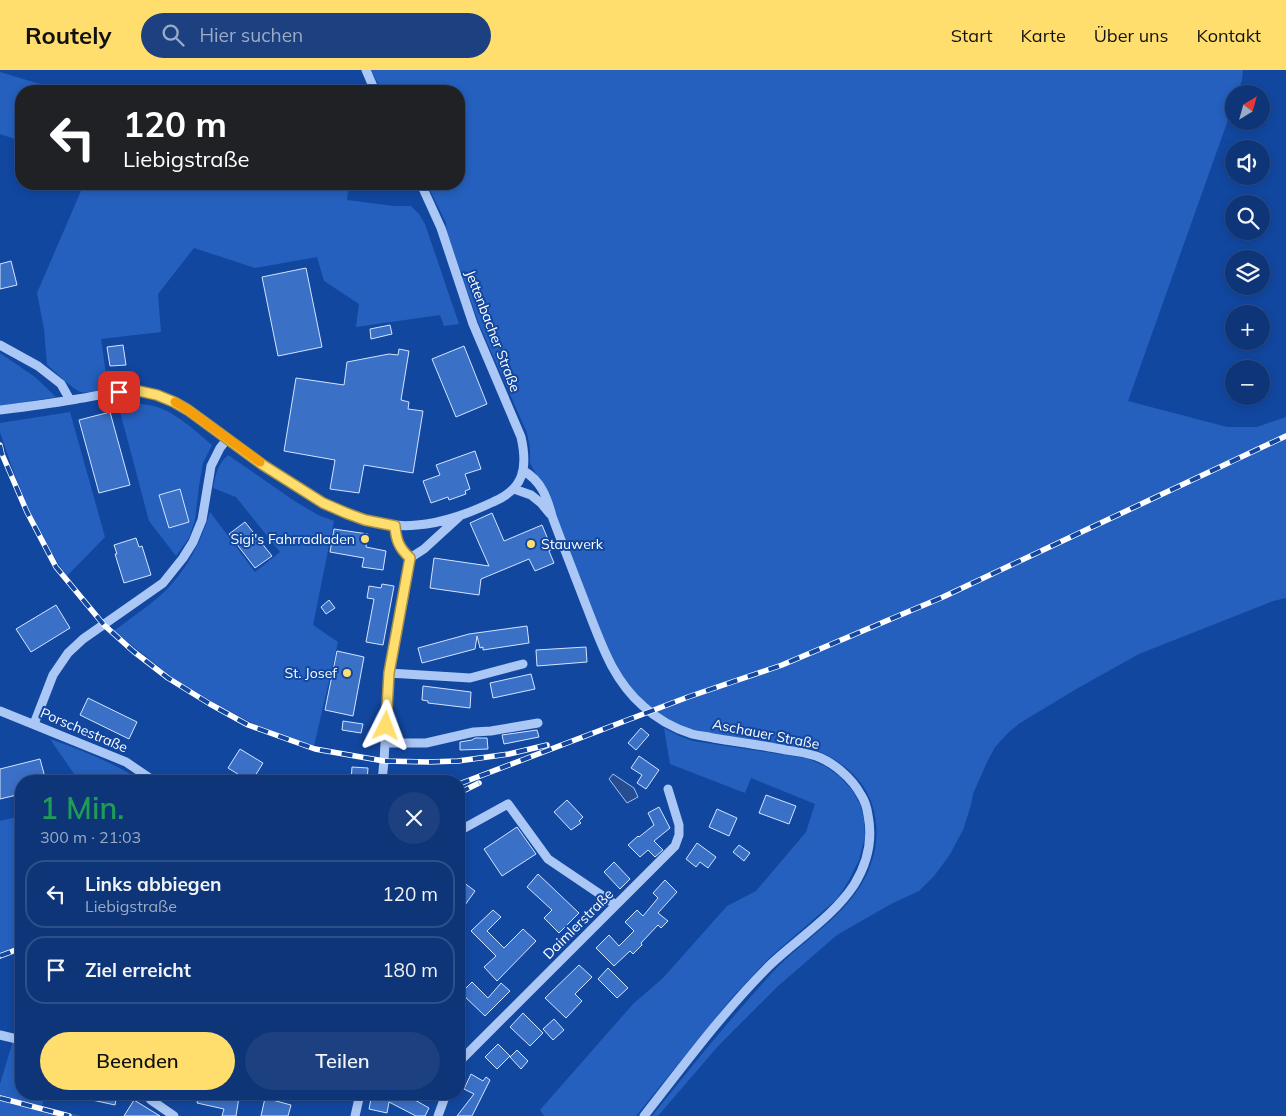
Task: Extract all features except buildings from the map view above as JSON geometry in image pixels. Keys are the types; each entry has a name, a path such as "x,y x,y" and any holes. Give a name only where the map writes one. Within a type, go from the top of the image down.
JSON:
{"street":[{"path":"366,70 373,85"},
{"name":"Jettenbacher Straße","path":"424,190 441,228 474,324 521,437 524,448 524,471"},
{"path":"0,344 38,366 61,384 70,400"},
{"path":"0,410 119,392 139,391 157,395 188,410 263,465 323,503 365,520 395,526 439,522 462,515 500,499 514,489 524,471"},
{"path":"34,724 53,675 68,652 83,639 162,583 183,558 193,542 202,520 211,466 220,448 228,438"},
{"name":"Aschauer Straße","path":"524,471 532,476 548,500 552,516 609,664 625,688 658,718 681,730 695,735 814,755 823,759 845,774 857,788 862,796 870,825 869,848 864,865 843,900 770,965 741,996 644,1116"},
{"name":"Aschauer Straße","path":"514,489 531,495 552,516"},
{"path":"382,775 389,673 410,558 424,549 462,515"},
{"path":"395,526 399,546 410,558"},
{"path":"389,673 470,678 523,664"},
{"name":"Porschestraße","path":"0,711 126,762 145,775"},
{"path":"385,743 426,743 474,732 491,732 538,723"},
{"name":"Daimlerstraße","path":"465,1056 675,846 679,835 679,826 668,789"},
{"path":"465,828 508,804 548,859 616,905"},
{"path":"0,1035 15,1039"},
{"path":"151,1100 174,1116"},
{"path":"356,1116 359,1100"},
{"path":"438,1116 444,1100"}],"shaded area":[{"path":"371,70 1243,70 1240,85 1225,85 1225,128 1128,401 1227,427 1257,427 1286,417 1286,598 1273,601 1139,654 1078,688 1020,723 1009,732 995,747 987,762 973,794 963,830 949,856 934,876 919,891 891,904 837,935 777,987 719,1045 658,1116 652,1116 756,990 785,960 829,922 854,895 865,879 874,854 876,825 874,811 863,785 849,770 832,758 813,749 705,734 681,726 658,713 637,696 613,663 543,487 530,463 527,433 479,324 447,233 446,223 430,190 465,190 465,85 379,85"},
{"path":"0,72 43,85 15,85 15,139 0,134"},
{"path":"81,190 348,190 347,200 394,206 411,206 419,214 425,224 459,324 444,326 440,315 356,327 359,304 324,281 317,257 255,268 194,248 158,294 161,332 101,339 108,388 81,392 47,365 44,329 37,293"},
{"path":"0,353 35,377 56,397 0,406"},
{"path":"118,404 145,404 161,408 184,422 212,445 203,463 195,520 189,538 176,556 149,521"},
{"path":"70,412 105,537 67,576 46,543 28,507 6,451 0,432 0,423"},
{"path":"228,455 296,502 318,515 334,521 313,625 338,642 314,746 250,722 211,701 172,677 114,631 161,595 178,577 197,546 210,512 255,572 280,552 236,497 213,488 219,466"},
{"path":"664,728 693,741 806,758 825,766 839,776 852,790 860,804 865,836 859,860 837,899 768,959 730,1000 636,1116 544,1116 540,1110 633,1004 663,978 727,906 756,891 806,832 815,804 751,778 745,793 670,764"},
{"path":"50,739 108,762 132,775 75,775"},
{"path":"613,774 634,788 638,797 627,803 609,779"},
{"path":"15,817 15,954 0,959 0,821"},
{"path":"13,1041 15,1042 15,1100 44,1100 42,1106 81,1116 0,1116 0,1084"}],"railway":[{"path":"465,782 688,697 782,665 943,597 1286,436"},
{"path":"0,445 2,454 27,512 56,567 104,625 133,651 168,678 248,725 315,749 384,761 458,761 509,754 547,745"},
{"path":"465,790 479,783"},
{"path":"0,956 15,950"},
{"path":"0,1098 69,1116"}],"slow traffic":[{"path":"175,402 260,462"}],"place":[{"name":"Sigi's Fahrradladen","path":"365,539"},
{"name":"Stauwerk","path":"531,544"},
{"name":"St. Josef","path":"347,673"}],"route":[{"path":"119,392 139,391 157,395 174,402 228,438 263,465 323,503 365,520 395,526 399,546 410,558 389,673 386,726"}]}
